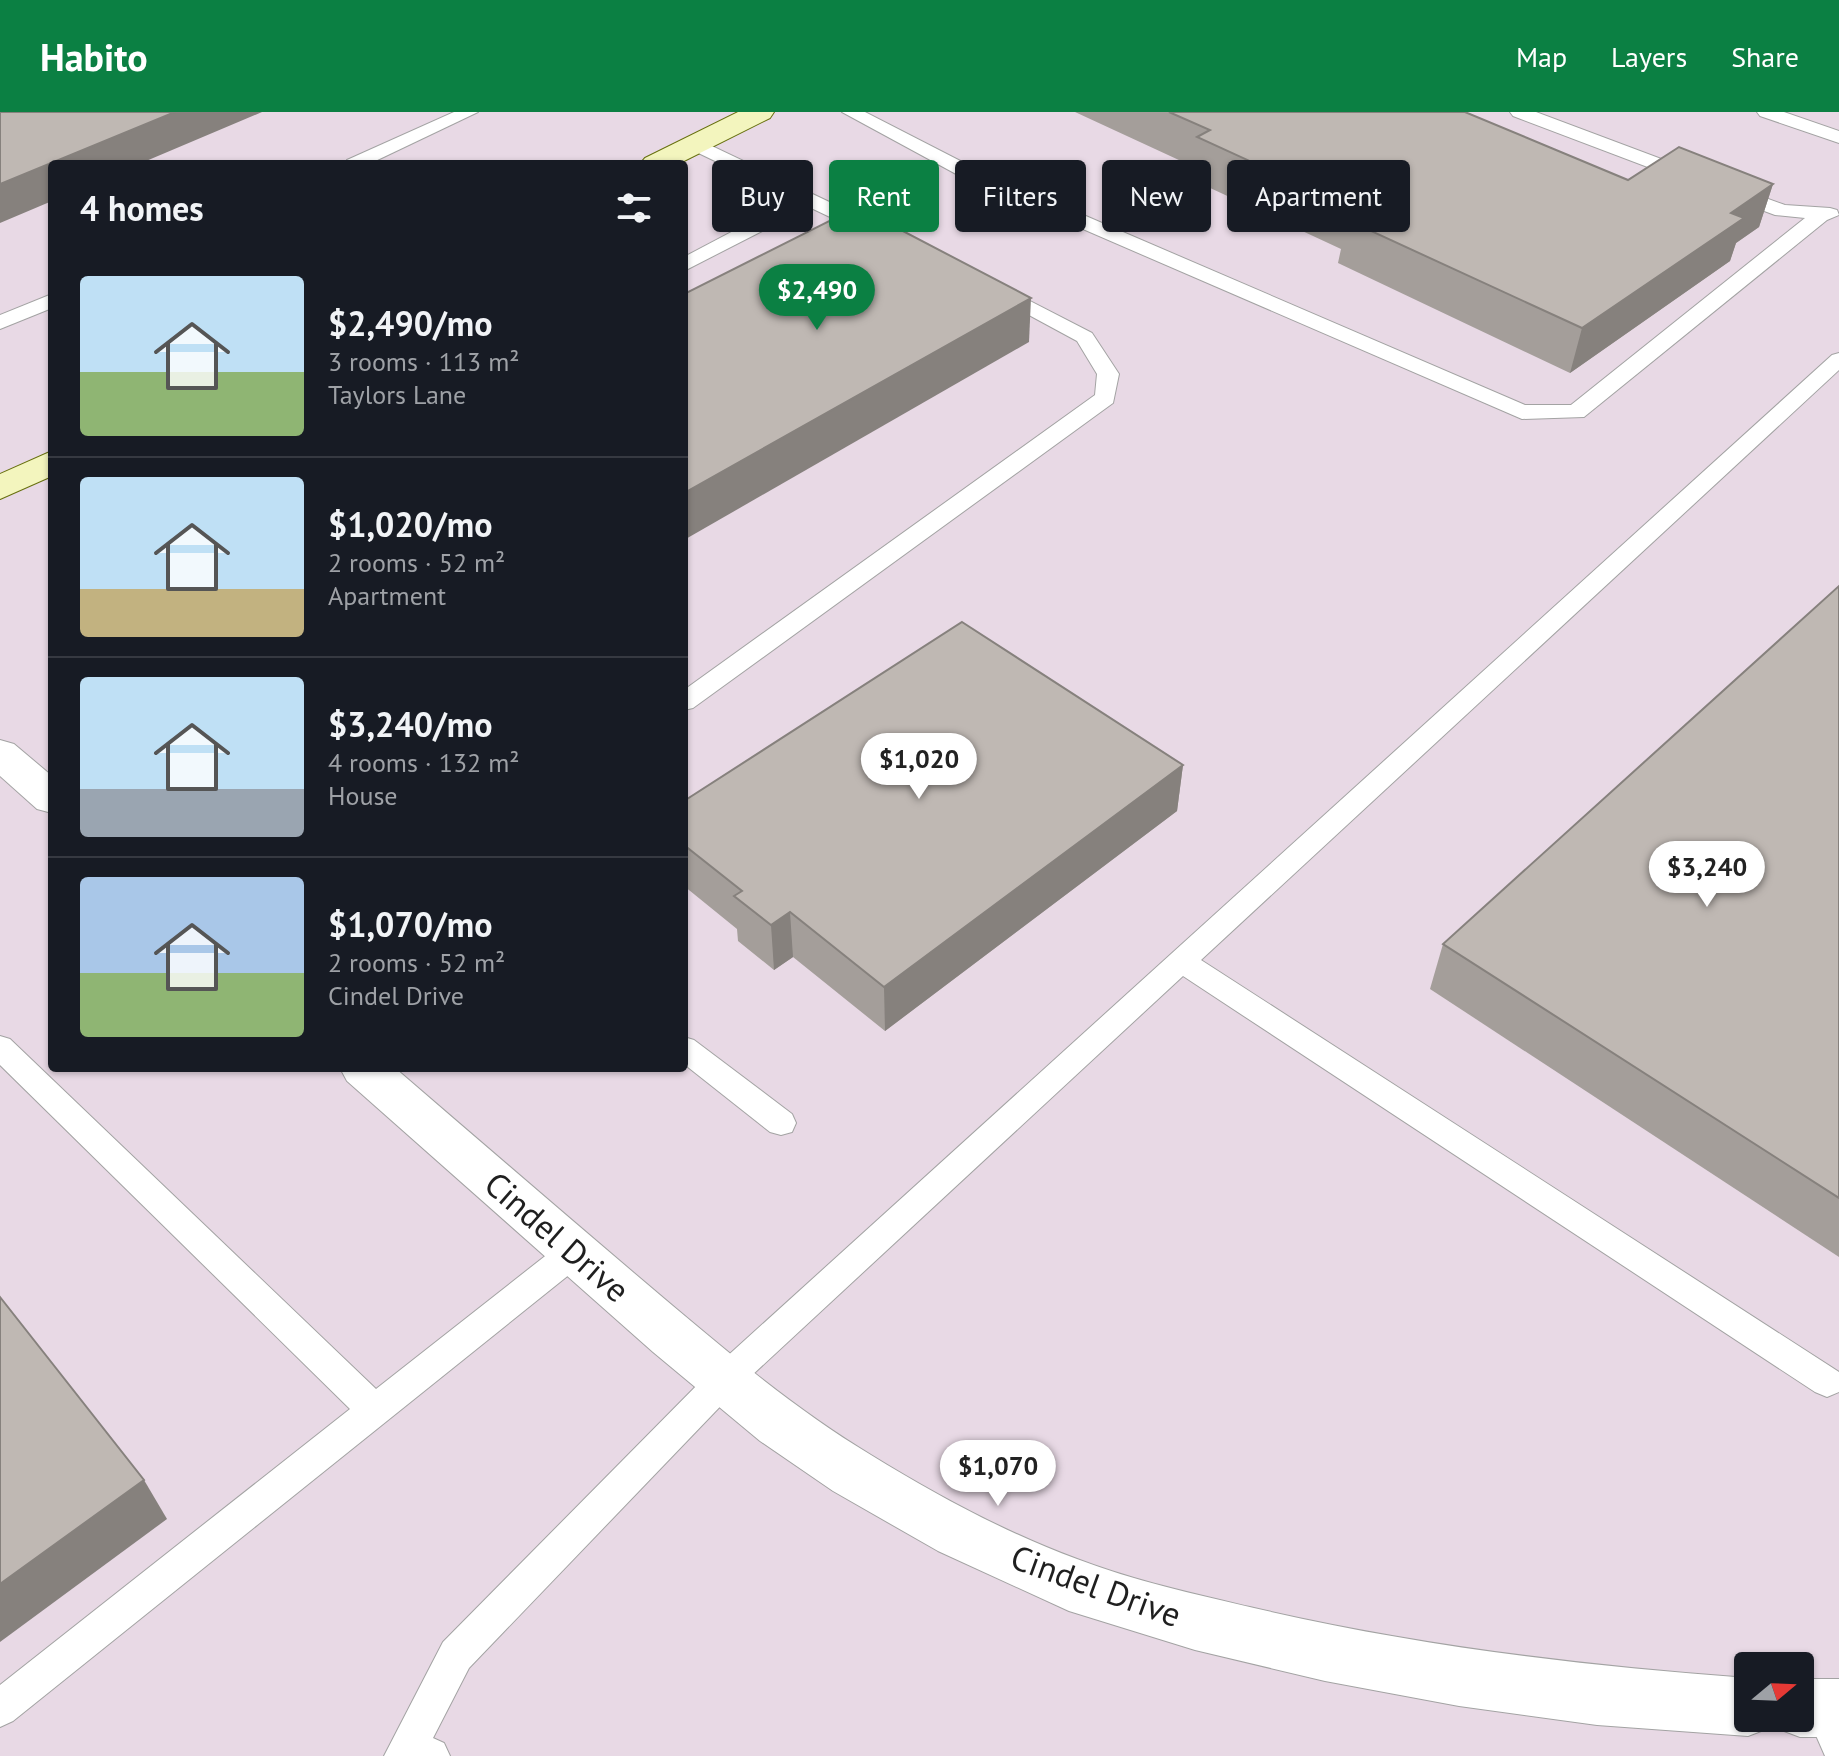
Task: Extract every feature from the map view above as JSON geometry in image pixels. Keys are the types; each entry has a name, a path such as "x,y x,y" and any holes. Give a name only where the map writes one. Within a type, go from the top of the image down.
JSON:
{"street":[{"path":"663,160 760,112"},
{"path":"0,488 48,464"},
{"path":"0,754 48,796"},
{"name":"Cindel Drive","path":"368,1072 574,1252 779,1424 852,1473 958,1533 1069,1584 1195,1622 1325,1653 1444,1675 1597,1696 1734,1706"}],"lane":[{"path":"363,160 469,112"},
{"path":"851,112 965,171 1522,412 1576,412 1831,214"},
{"path":"1519,112 1782,211 1831,214"},
{"path":"1766,112 1839,137"},
{"path":"695,144 728,160"},
{"path":"813,201 893,239"},
{"path":"688,263 746,232"},
{"path":"688,699 1105,398 1108,374 1085,337 977,280"},
{"path":"0,323 48,302"},
{"path":"414,1753 456,1655 724,1380 1839,359"},
{"path":"1181,961 1827,1382"},
{"path":"0,1047 374,1410"},
{"path":"688,1051 781,1123"},
{"path":"0,1708 574,1252"}],"shaded area":[{"path":"0,112 1839,112 1839,1756 0,1756"}],"building":[{"path":"0,112 175,112 58,160 48,160 48,164 0,184"},
{"path":"1169,112 1465,112 1628,180 1679,147 1773,184 1731,213 1744,218 1582,328 1373,232 1410,232 1410,160 1247,160 1197,137 1210,130"},
{"path":"829,221 829,232 905,232 1031,298 688,491 688,292 807,232 813,232"},
{"path":"1839,586 1839,1198 1443,944"},
{"path":"962,622 1183,765 884,987 790,912 771,925 734,896 742,891 688,848 688,798"},
{"path":"0,1297 144,1480 0,1584"}]}
